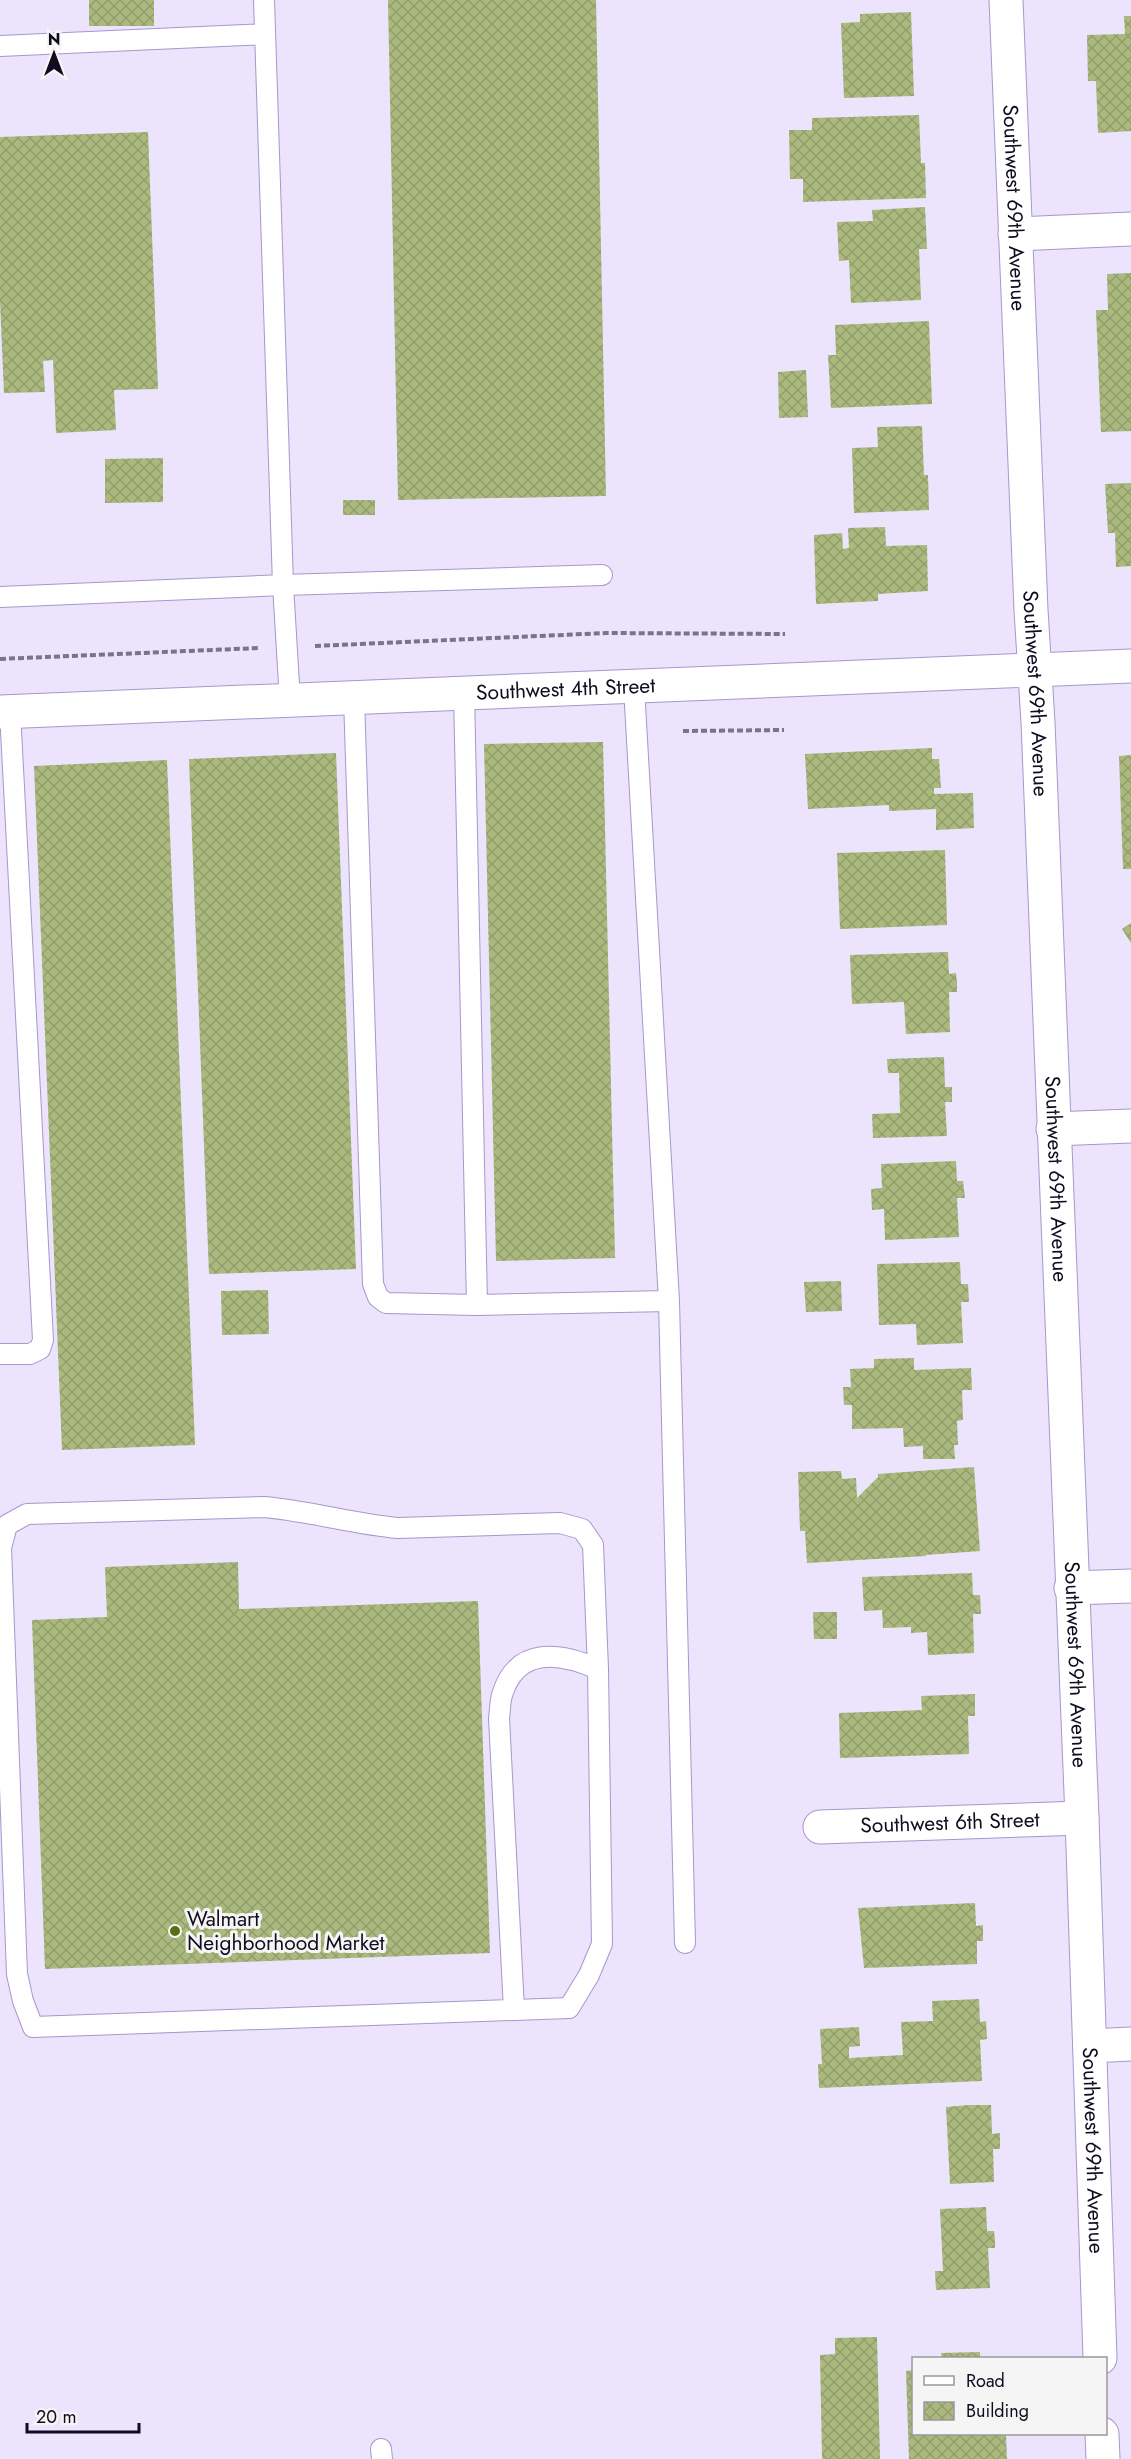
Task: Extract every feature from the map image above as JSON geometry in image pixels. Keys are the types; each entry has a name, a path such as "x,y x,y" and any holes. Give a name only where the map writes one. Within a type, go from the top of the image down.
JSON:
{"street":[{"name":"Southwest 69th Avenue","path":"1006,0 1082,1818 1100,2357"},
{"path":"1015,234 1131,229"},
{"name":"Southwest 4th Street","path":"5,711 1131,666"},
{"path":"1053,1129 1131,1126"},
{"path":"1071,1588 1131,1586"},
{"name":"Southwest 6th Street","path":"820,1827 1082,1818"},
{"path":"1090,2046 1131,2044"},
{"path":"1102,2435 1103,2459"}],"lane":[{"path":"264,0 283,585 290,701"},
{"path":"0,46 266,34"},
{"path":"0,597 602,575"},
{"path":"634,687 669,1300 685,1943"},
{"path":"464,692 477,1305"},
{"path":"354,698 373,1284 378,1297 386,1303 477,1305 669,1300"},
{"path":"0,1354 30,1354 40,1350 43,1340 5,711"},
{"path":"264,1507 304,1511 372,1526 398,1528 560,1523 582,1529 593,1545 598,1669 602,1944 589,1975 569,2008 514,2010 33,2027 23,2001 17,1974 1,1548 6,1525 27,1514 264,1507"},
{"path":"514,2010 499,1718 502,1694 514,1672 533,1658 555,1655 577,1660 598,1669"}],"path":[{"path":"606,633 785,634"},
{"path":"684,731 784,730"}],"building":[{"path":"89,0 154,0 154,26 89,26"},
{"path":"388,0 596,0 606,496 398,500"},
{"path":"911,12 914,96 844,98 841,23 860,22 860,14"},
{"path":"1124,16 1131,16 1131,131 1098,133 1096,81 1088,81 1087,35 1125,34"},
{"path":"919,115 921,163 925,163 926,198 803,202 803,179 790,179 789,130 812,130 812,118"},
{"path":"148,132 158,389 114,390 116,430 56,433 53,360 43,361 45,392 4,393 0,301 0,137"},
{"path":"925,207 927,249 919,249 921,300 851,303 849,260 839,261 837,222 873,221 872,210"},
{"path":"1131,273 1131,431 1101,432 1096,310 1108,310 1107,274"},
{"path":"929,321 932,404 831,408 828,355 836,355 835,325"},
{"path":"806,370 808,417 779,418 778,372"},
{"path":"922,426 924,475 928,475 929,510 854,513 852,448 878,447 877,427"},
{"path":"163,458 163,502 105,503 105,459"},
{"path":"1131,483 1131,566 1116,567 1115,533 1108,533 1105,484"},
{"path":"343,500 375,500 375,515 343,515"},
{"path":"885,527 886,546 927,545 928,591 878,594 878,601 816,604 814,535 842,533 843,549 849,548 848,528"},
{"path":"603,742 615,1258 496,1261 484,744"},
{"path":"932,748 932,759 939,759 941,788 934,788 934,794 973,793 974,828 936,830 936,809 889,811 889,805 808,809 805,754"},
{"path":"336,753 356,1269 209,1274 189,759"},
{"path":"1131,755 1131,869 1123,869 1119,756"},
{"path":"167,760 195,1445 62,1450 34,766"},
{"path":"945,850 947,925 840,929 837,853"},
{"path":"1131,923 1131,943 1122,929"},
{"path":"948,952 949,974 956,973 957,983 957,992 949,992 950,1032 906,1034 904,1002 852,1004 850,955"},
{"path":"944,1057 945,1087 952,1087 952,1102 945,1102 947,1136 873,1138 872,1114 900,1113 899,1073 888,1073 887,1059"},
{"path":"956,1161 957,1181 963,1181 965,1198 957,1198 959,1237 885,1240 884,1209 872,1210 871,1189 882,1188 881,1164"},
{"path":"960,1262 961,1284 968,1284 969,1302 961,1302 963,1343 917,1345 916,1324 879,1325 877,1264"},
{"path":"841,1281 842,1311 806,1312 804,1282"},
{"path":"268,1290 269,1334 222,1335 221,1291"},
{"path":"914,1358 914,1370 971,1368 972,1390 962,1390 963,1420 957,1421 958,1445 954,1445 955,1459 923,1459 923,1446 904,1447 903,1428 852,1429 852,1405 844,1405 843,1387 851,1387 850,1369 874,1368 874,1359"},
{"path":"974,1467 980,1551 807,1563 805,1531 800,1531 798,1472 841,1471 842,1479 856,1478 857,1498 878,1477 878,1474"},
{"path":"238,1562 239,1609 478,1601 490,1953 45,1969 32,1620 107,1617 105,1567"},
{"path":"972,1573 973,1595 980,1595 981,1614 973,1614 974,1653 928,1655 927,1632 911,1633 911,1627 883,1628 882,1610 864,1611 862,1577"},
{"path":"813,1612 837,1612 837,1639 814,1639"},
{"path":"975,1694 975,1716 968,1716 969,1754 840,1758 839,1713 922,1710 921,1696"},
{"path":"975,1903 976,1926 983,1925 983,1941 977,1941 977,1964 864,1968 858,1908"},
{"path":"979,1999 980,2022 986,2021 987,2039 980,2040 982,2081 819,2088 818,2064 822,2064 820,2029 859,2027 860,2046 849,2047 849,2058 903,2055 901,2022 933,2021 932,2001"},
{"path":"991,2105 992,2134 1000,2133 1000,2149 993,2149 994,2182 950,2184 946,2107"},
{"path":"986,2207 987,2231 994,2231 995,2239 995,2248 988,2248 990,2288 936,2290 935,2271 943,2271 940,2209"},
{"path":"877,2337 880,2459 822,2459 820,2355 835,2354 835,2338"},
{"path":"980,2352 980,2357 942,2357 941,2353"},
{"path":"912,2370 912,2435 1006,2435 1007,2459 909,2459 906,2371"}],"place":[{"name":"Walmart Neighborhood Market","path":"175,1931"}]}
